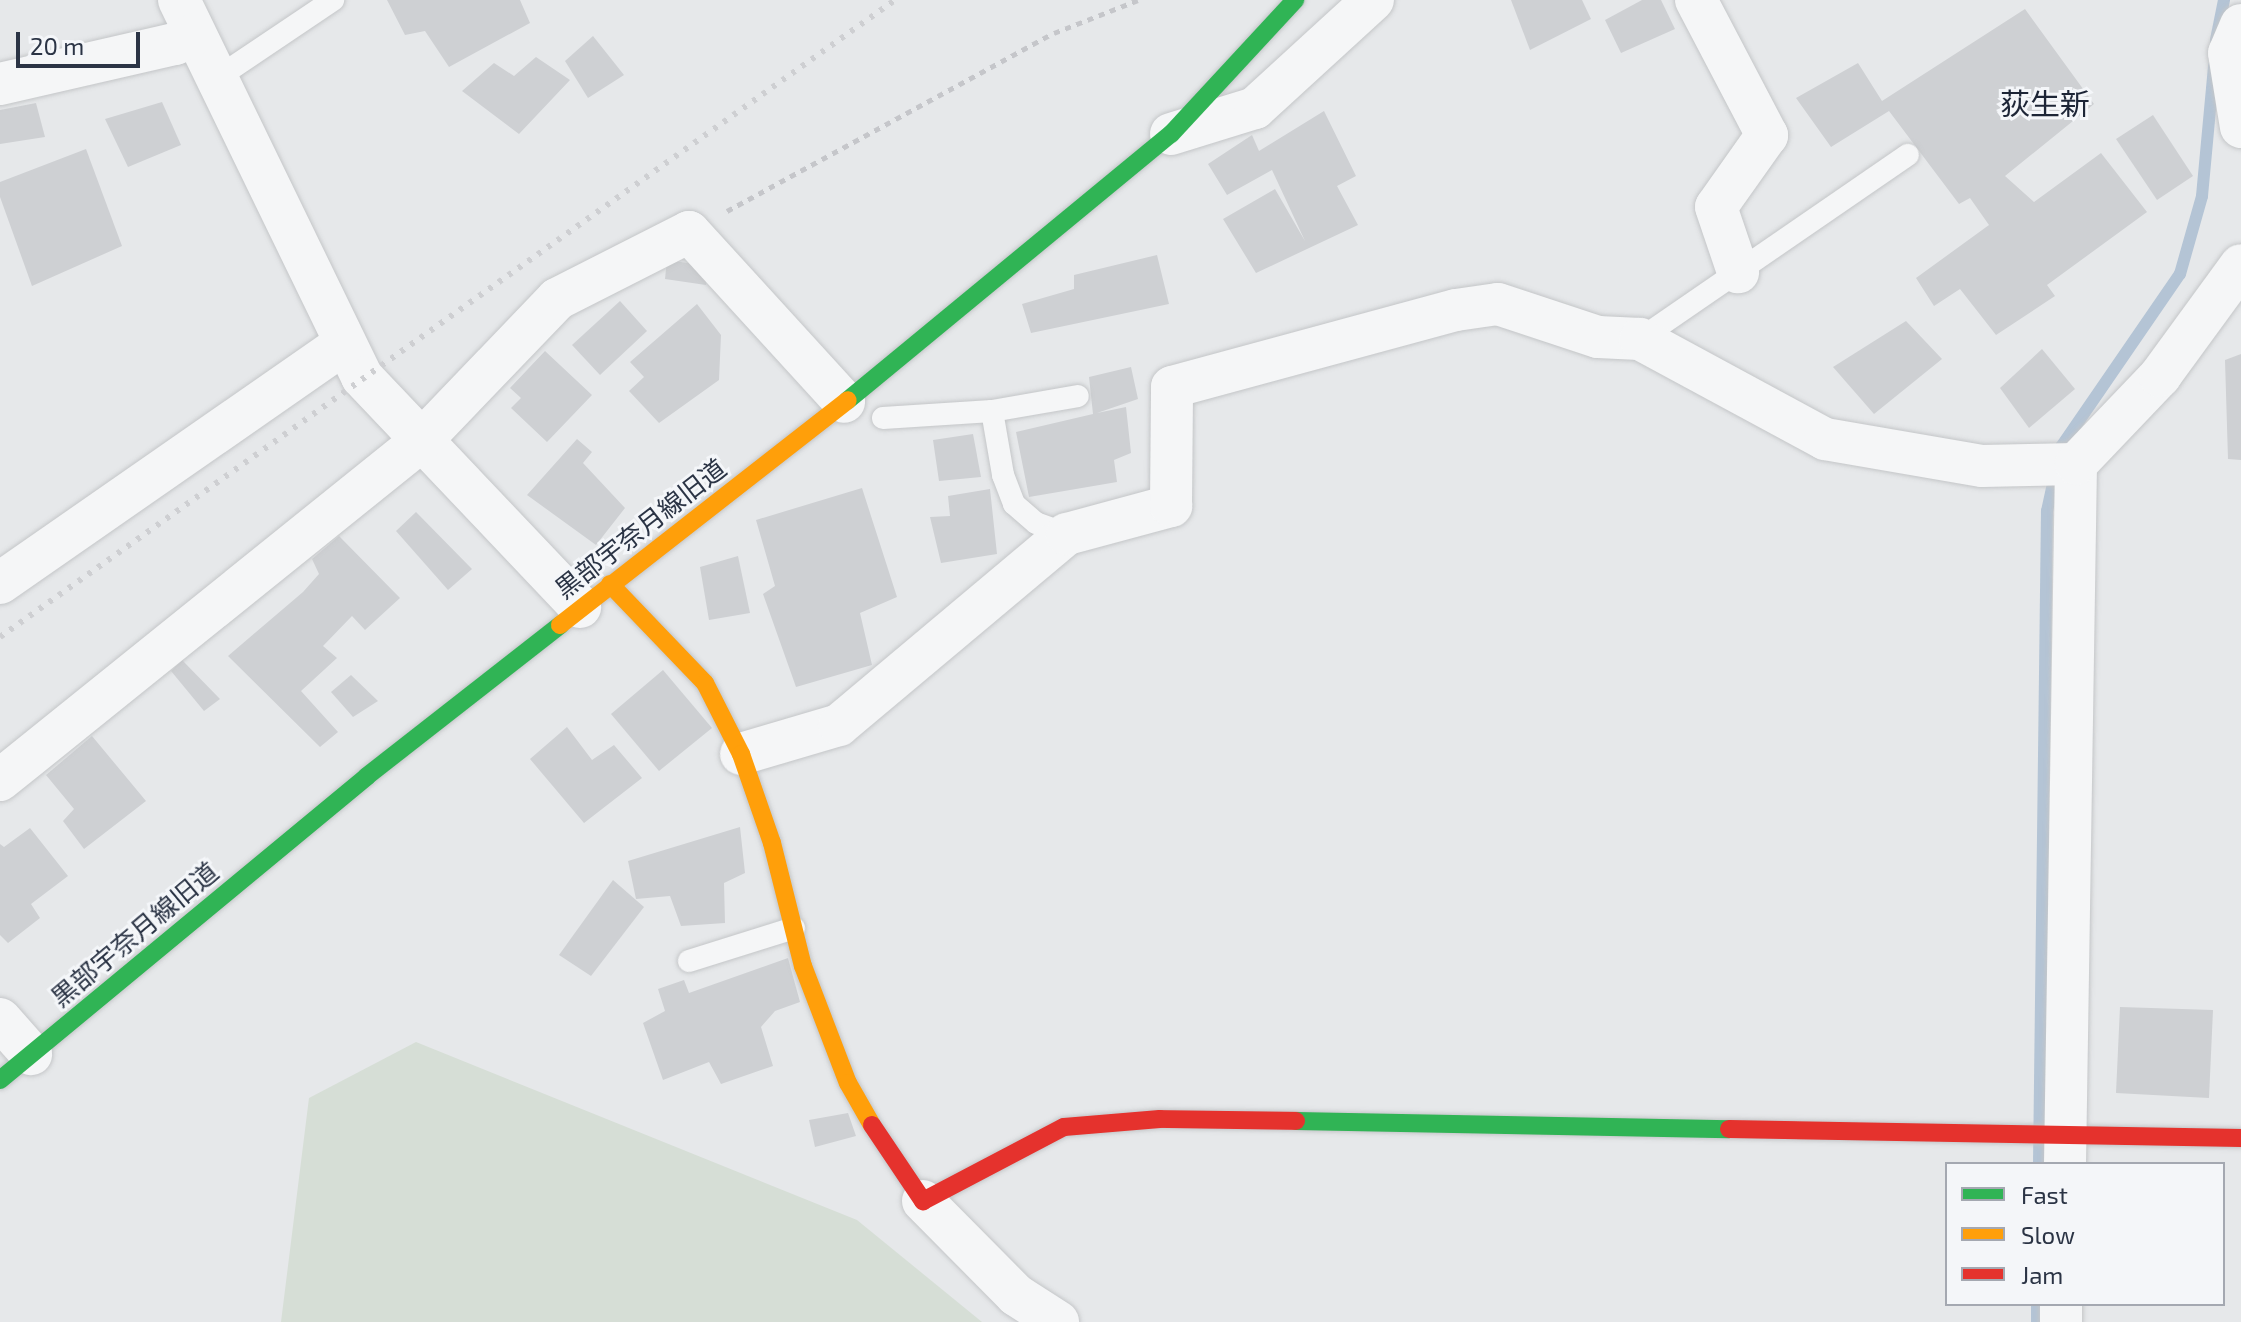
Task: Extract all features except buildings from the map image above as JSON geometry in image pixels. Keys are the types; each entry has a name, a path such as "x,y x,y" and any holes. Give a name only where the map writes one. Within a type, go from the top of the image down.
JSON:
{"street":[{"name":"黒部宇奈月線旧道","path":"16,1067 140,960 595,596 844,402 1171,134 1295,0"},
{"path":"1171,134 1255,108 1373,0"},
{"path":"1696,0 1767,135 1716,207 1738,272"},
{"path":"187,17 362,377 420,442 595,596 705,683 741,754 772,843 794,928 848,1083 883,1145 923,1201 1016,1295 1058,1322"},
{"path":"0,84 175,44 187,17"},
{"path":"2241,25 2229,53 2241,127"},
{"path":"0,780 420,442 557,299 689,232 844,402"},
{"path":"2065,1150 2076,464 2160,376 2241,265"},
{"path":"741,754 839,725 1067,534 1171,506 1172,387 1456,310 1498,304 1598,337 1640,339 1825,439 1982,466 2076,464"},
{"path":"0,583 345,343"},
{"path":"0,1019 16,1067"},
{"path":"923,1201 1064,1127 1160,1119 2065,1150 2241,1138"}],"lane":[{"path":"217,78 333,0"},
{"path":"1640,339 1908,155"},
{"path":"883,418 992,411 1078,396"},
{"path":"992,411 1003,475 1014,504 1036,523 1067,534"},
{"path":"689,961 794,928"}],"path":[{"path":"689,232 1054,33 1138,0"}],"shaded area":[{"path":"416,1042 857,1220 982,1322 281,1322 309,1098"}],"waterway":[{"path":"2216,40 2224,0"},
{"path":"2039,1162 2047,511 2061,447 2180,274 2202,196 2214,66"},
{"path":"2037,1306 2037,1322"}],"railway":[{"path":"0,637 895,0"}],"traffic: fast":[{"path":"848,400 1171,134 1295,0"},
{"path":"0,1080 367,776 560,625"},
{"path":"1296,1121 1729,1129"}],"traffic: slow":[{"path":"560,625 848,400"},
{"path":"610,584 705,683 741,754 772,843 803,966 848,1083 872,1125"}],"traffic: jam":[{"path":"872,1125 923,1201 1064,1127 1160,1119 1296,1121"},
{"path":"1729,1129 2241,1138"}],"district":[{"name":"荻生新","path":"2045,103"}]}
